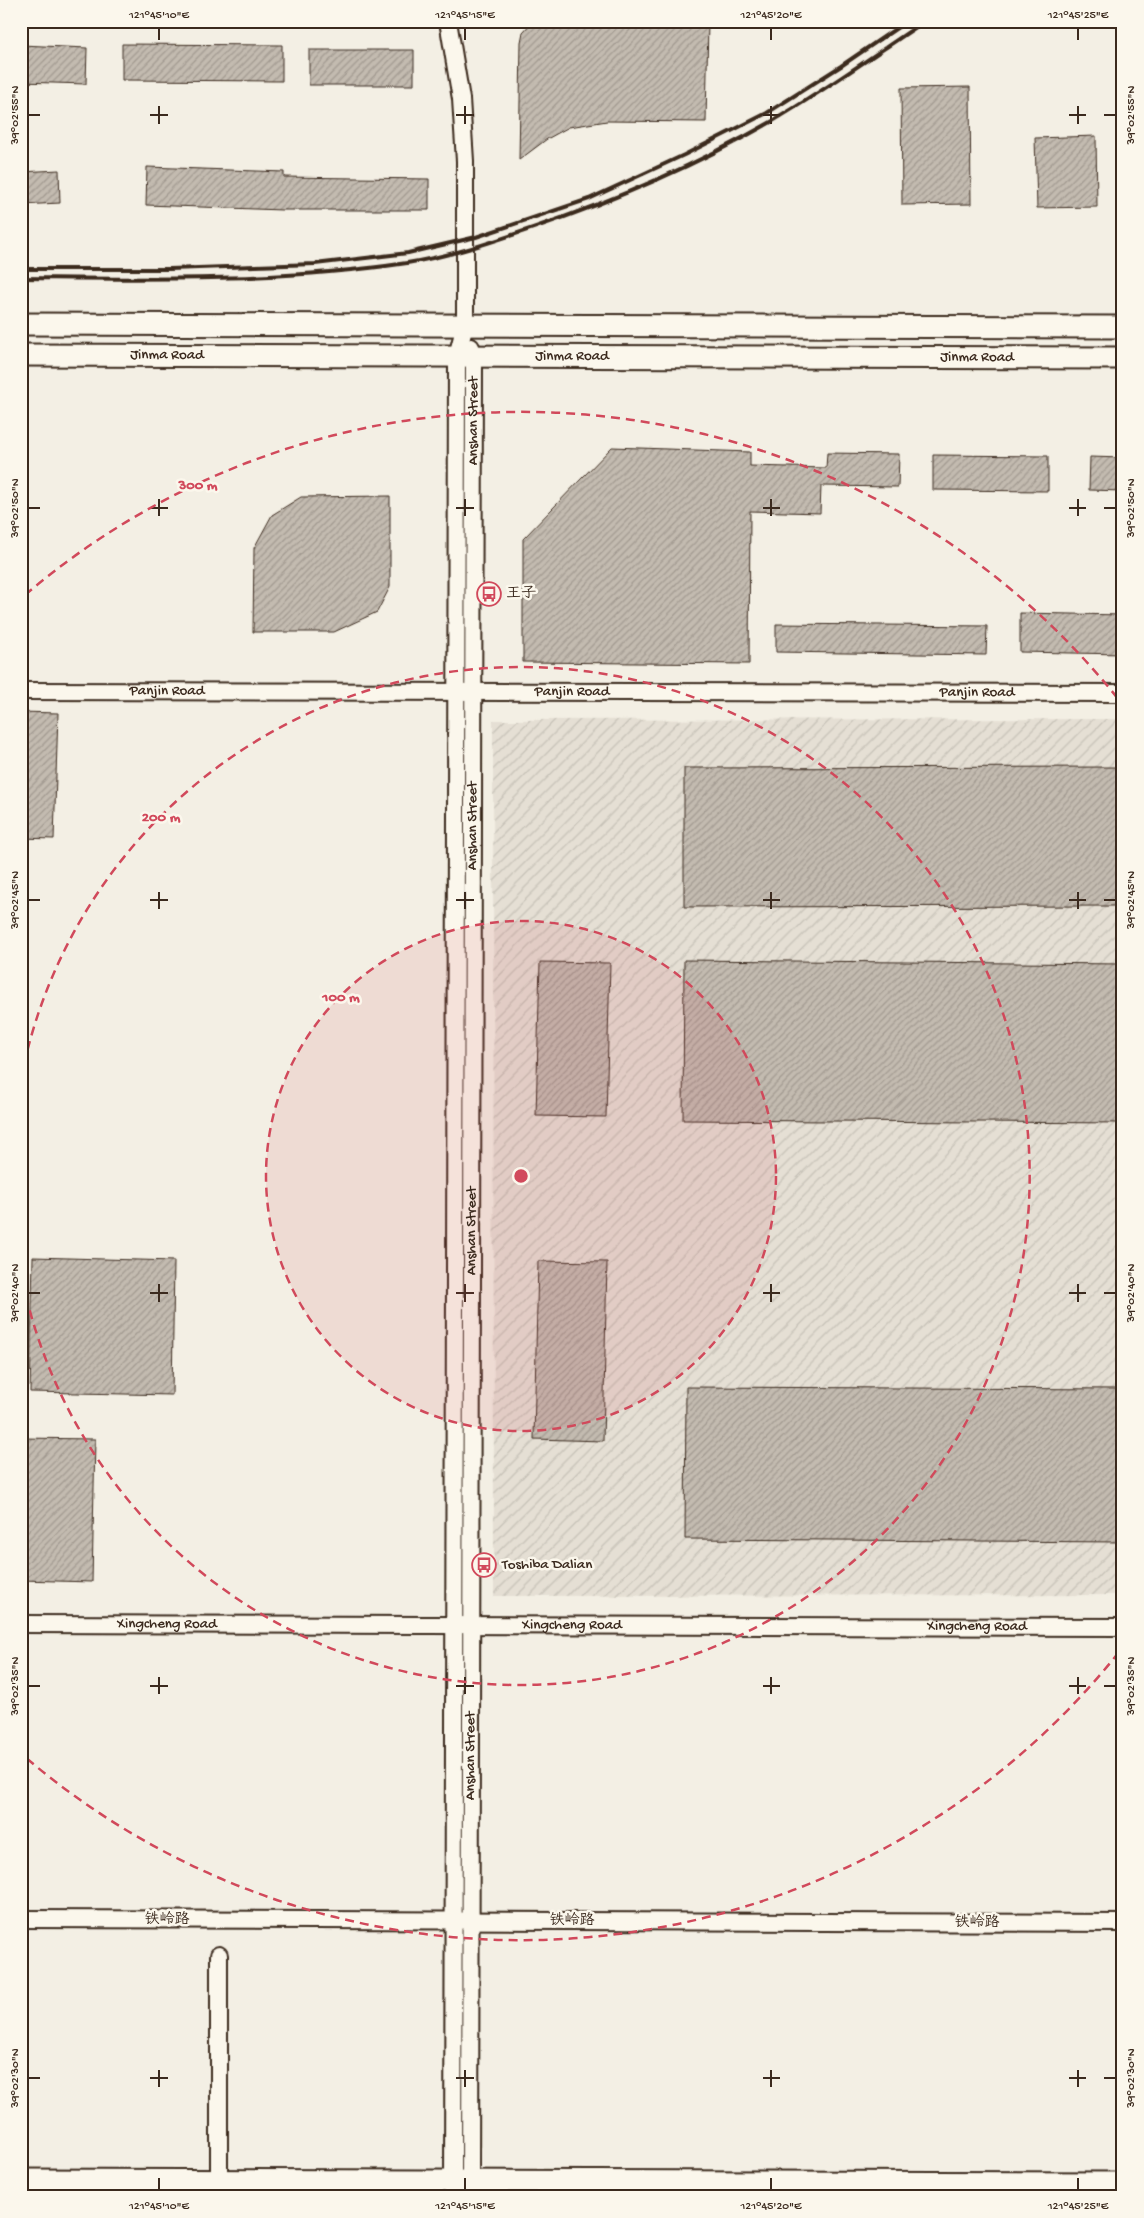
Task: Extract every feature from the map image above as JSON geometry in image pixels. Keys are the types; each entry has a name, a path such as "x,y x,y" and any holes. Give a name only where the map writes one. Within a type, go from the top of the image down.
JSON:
{"main road":[{"name":"Jinma Road","path":"21,324 1123,327"},
{"name":"Jinma Road","path":"21,355 1123,358"},
{"path":"21,2180 219,2189 735,2189 1123,2183"},
{"path":"21,2196 176,2197"}],"street":[{"name":"Anshan Street","path":"448,21 461,99 464,161 465,692 471,1626 470,1921 462,2189"},
{"name":"Panjin Road","path":"21,691 1123,693"},
{"name":"Anshan Street","path":"462,2189 454,1921 454,1625 465,692"},
{"name":"Xingcheng Road","path":"21,1624 1123,1627"},
{"name":"铁岭路","path":"21,1920 1123,1923"},
{"path":"219,1955 219,2189"}],"shaded area":[{"name":"Toshiba Dalian","path":"1123,719 1123,1595 494,1596 493,720"}],"building":[{"path":"532,22 708,22 706,122 607,121 569,127 547,139 519,160 521,42 523,32"},
{"path":"122,44 282,45 282,81 122,80"},
{"path":"21,45 87,48 86,84 21,82"},
{"path":"309,50 414,50 414,85 309,85"},
{"path":"970,87 971,204 902,205 901,88"},
{"path":"1096,136 1097,207 1037,208 1035,138"},
{"path":"147,167 284,172 284,177 429,179 429,210 282,210 146,205"},
{"path":"59,170 60,203 21,205 21,172"},
{"path":"612,447 750,452 750,466 826,468 827,453 899,454 898,487 821,486 820,513 750,511 749,664 523,662 523,539"},
{"path":"933,455 1048,456 1048,491 933,490"},
{"path":"1090,457 1123,458 1123,491 1089,490"},
{"path":"390,496 390,587 377,612 334,632 253,632 254,548 272,515 301,497"},
{"path":"1020,613 1123,615 1123,654 1020,652"},
{"path":"776,624 987,626 986,655 776,652"},
{"path":"21,712 58,713 54,839 21,838"},
{"path":"1123,767 1123,906 684,907 684,768"},
{"path":"684,960 1123,964 1123,1123 683,1120"},
{"path":"540,962 610,963 606,1117 536,1116"},
{"path":"33,1257 174,1261 172,1395 30,1392"},
{"path":"538,1261 607,1262 603,1441 534,1439"},
{"path":"686,1387 1123,1389 1123,1542 685,1539"},
{"path":"21,1438 95,1439 92,1582 21,1580"}],"railway":[{"path":"21,269 170,269 315,264 408,253 476,237 589,199 684,155 767,113 907,21"},
{"path":"21,278 215,278 311,274 407,263 471,248 594,206 655,181 714,153 791,110 925,21"}],"place":[{"name":"王子","path":"489,594"},
{"name":"Toshiba Dalian","path":"484,1565"}]}
